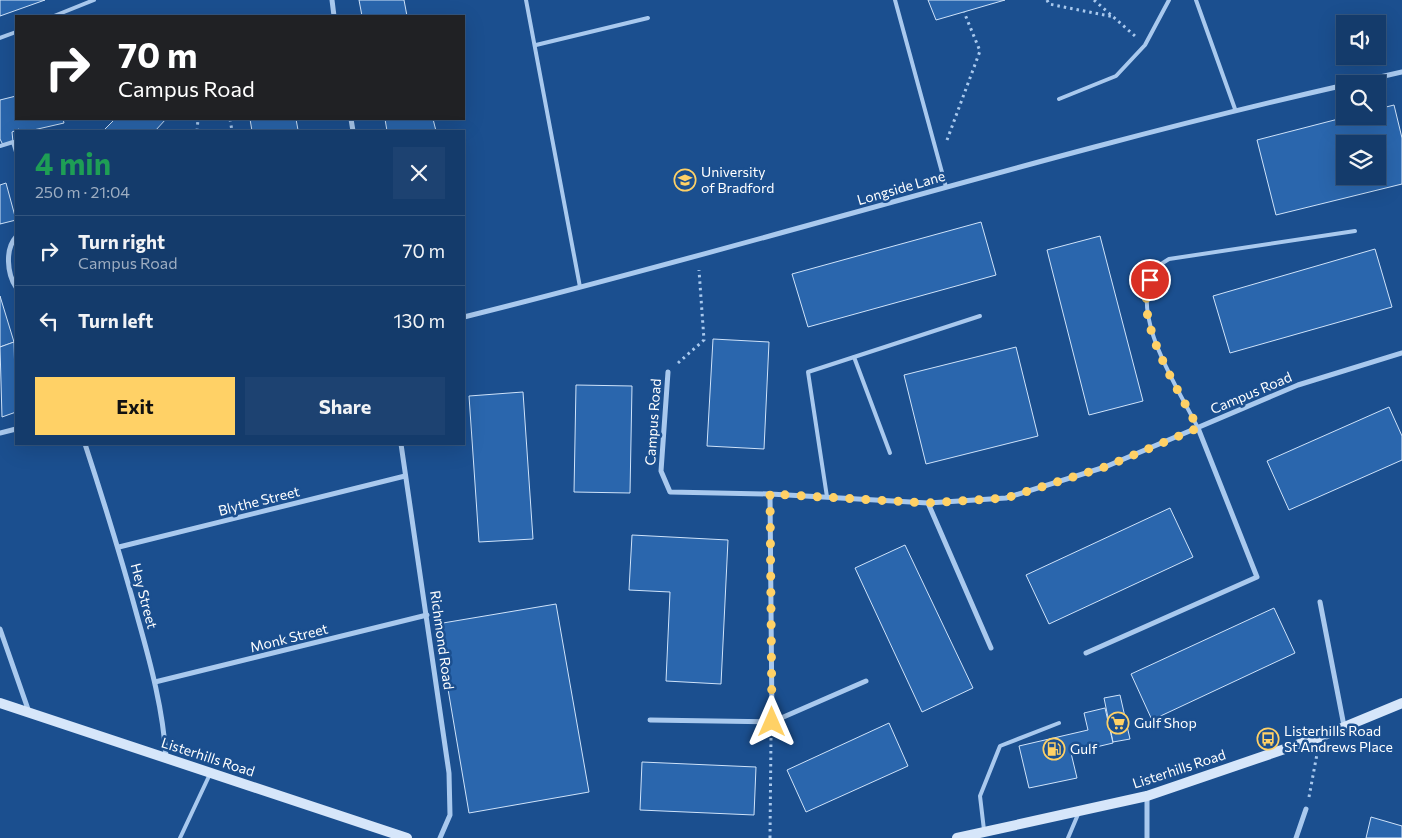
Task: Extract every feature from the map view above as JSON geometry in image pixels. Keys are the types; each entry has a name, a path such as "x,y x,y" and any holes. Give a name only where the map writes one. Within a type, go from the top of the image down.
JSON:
{"street":[{"path":"332,0 334,15"},
{"path":"1386,76 1402,72"},
{"name":"Longside Lane","path":"465,317 1235,110 1336,87"},
{"path":"15,239 10,251 9,268 15,285"},
{"name":"Campus Road","path":"668,372 661,471 670,492 770,494 928,503 1006,498 1105,467 1298,385 1402,352"},
{"path":"0,433 15,428"},
{"path":"1086,653 1257,577 1198,428"},
{"name":"Hey Street","path":"85,445 119,547 156,682 166,757"},
{"name":"Richmond Road","path":"401,445 449,773 450,815 440,838"},
{"name":"Blythe Street","path":"119,547 405,476"},
{"path":"770,494 772,722"},
{"path":"928,503 991,648"},
{"path":"1320,602 1344,726"},
{"name":"Monk Street","path":"156,682 427,616"},
{"path":"0,629 29,712"},
{"path":"650,720 772,722 866,681"},
{"name":"Listerhills Road","path":"0,703 407,838"},
{"name":"Listerhills Road","path":"957,838 1147,796 1320,736 1402,703"},
{"path":"1147,796 1147,838"},
{"path":"1296,838 1306,809"}],"lane":[{"path":"56,15 94,0"},
{"path":"526,0 536,45 580,287"},
{"path":"895,0 946,187"},
{"path":"1059,99 1116,76 1145,45 1169,0"},
{"path":"1196,0 1235,110"},
{"path":"536,45 648,18"},
{"path":"0,38 15,32"},
{"path":"0,146 15,141"},
{"path":"1198,428 1160,352 1145,307 1146,291 1155,269 1169,259 1355,231"},
{"path":"827,497 808,372 980,316"},
{"path":"854,357 890,453"},
{"path":"984,832 980,796 1000,746 1059,723"},
{"path":"180,838 211,772"},
{"path":"1068,838 1079,811"}],"path":[{"path":"1047,0 1049,4 1114,17"},
{"path":"1094,0 1145,45"},
{"path":"939,163 980,51 964,12"},
{"path":"668,372 704,340 698,268"},
{"path":"770,838 772,722"},
{"path":"1306,809 1320,736"}],"building":[{"path":"0,0 45,0 0,16"},
{"path":"359,0 404,0 407,15 362,15"},
{"path":"928,0 1005,0 936,20"},
{"path":"15,96 15,120 63,120 64,123 33,130 15,130 12,132 13,142 3,145 0,139 0,100"},
{"path":"1394,105 1402,138 1402,184 1276,215 1257,140 1336,120 1336,125 1386,125 1386,107"},
{"path":"114,120 165,120 156,130 105,129"},
{"path":"250,120 296,120 298,130 252,130"},
{"path":"385,120 433,120 436,130 387,130"},
{"path":"6,183 15,220 0,224 0,185"},
{"path":"981,222 996,275 808,327 792,274"},
{"path":"1100,236 1143,401 1089,415 1047,250"},
{"path":"1375,249 1392,307 1230,353 1213,296"},
{"path":"0,296 14,342 0,347"},
{"path":"713,339 769,342 764,449 707,446"},
{"path":"14,342 15,412 2,417 0,347"},
{"path":"1016,347 1038,436 926,464 904,375"},
{"path":"576,385 632,386 630,493 574,492"},
{"path":"523,392 533,539 479,542 469,396"},
{"path":"1389,407 1402,436 1402,460 1289,510 1267,461"},
{"path":"1170,508 1193,557 1049,624 1026,575"},
{"path":"632,535 728,540 721,684 666,681 670,592 629,590"},
{"path":"905,545 973,688 922,712 855,568"},
{"path":"556,604 589,792 469,813 437,624"},
{"path":"1274,608 1295,653 1152,720 1131,674"},
{"name":"Gulf Shop","path":"1120,695 1130,739 1113,742 1104,698"},
{"name":"Gulf","path":"1105,708 1113,743 1071,753 1077,778 1029,788 1019,746 1088,730 1084,713"},
{"path":"889,723 908,766 806,812 787,770"},
{"path":"642,762 756,767 754,815 640,810"},
{"path":"1371,817 1402,826 1402,838 1366,838"}],"place":[{"name":"University of Bradford","path":"685,180"},
{"name":"Gulf Shop","path":"1118,723"},
{"name":"Listerhills Road St Andrews Place","path":"1268,739"},
{"name":"Gulf","path":"1054,749"}],"route":[{"path":"772,722 770,494 928,503 1006,498 1105,467 1198,428 1160,352 1145,307 1146,291 1150,280"}]}
